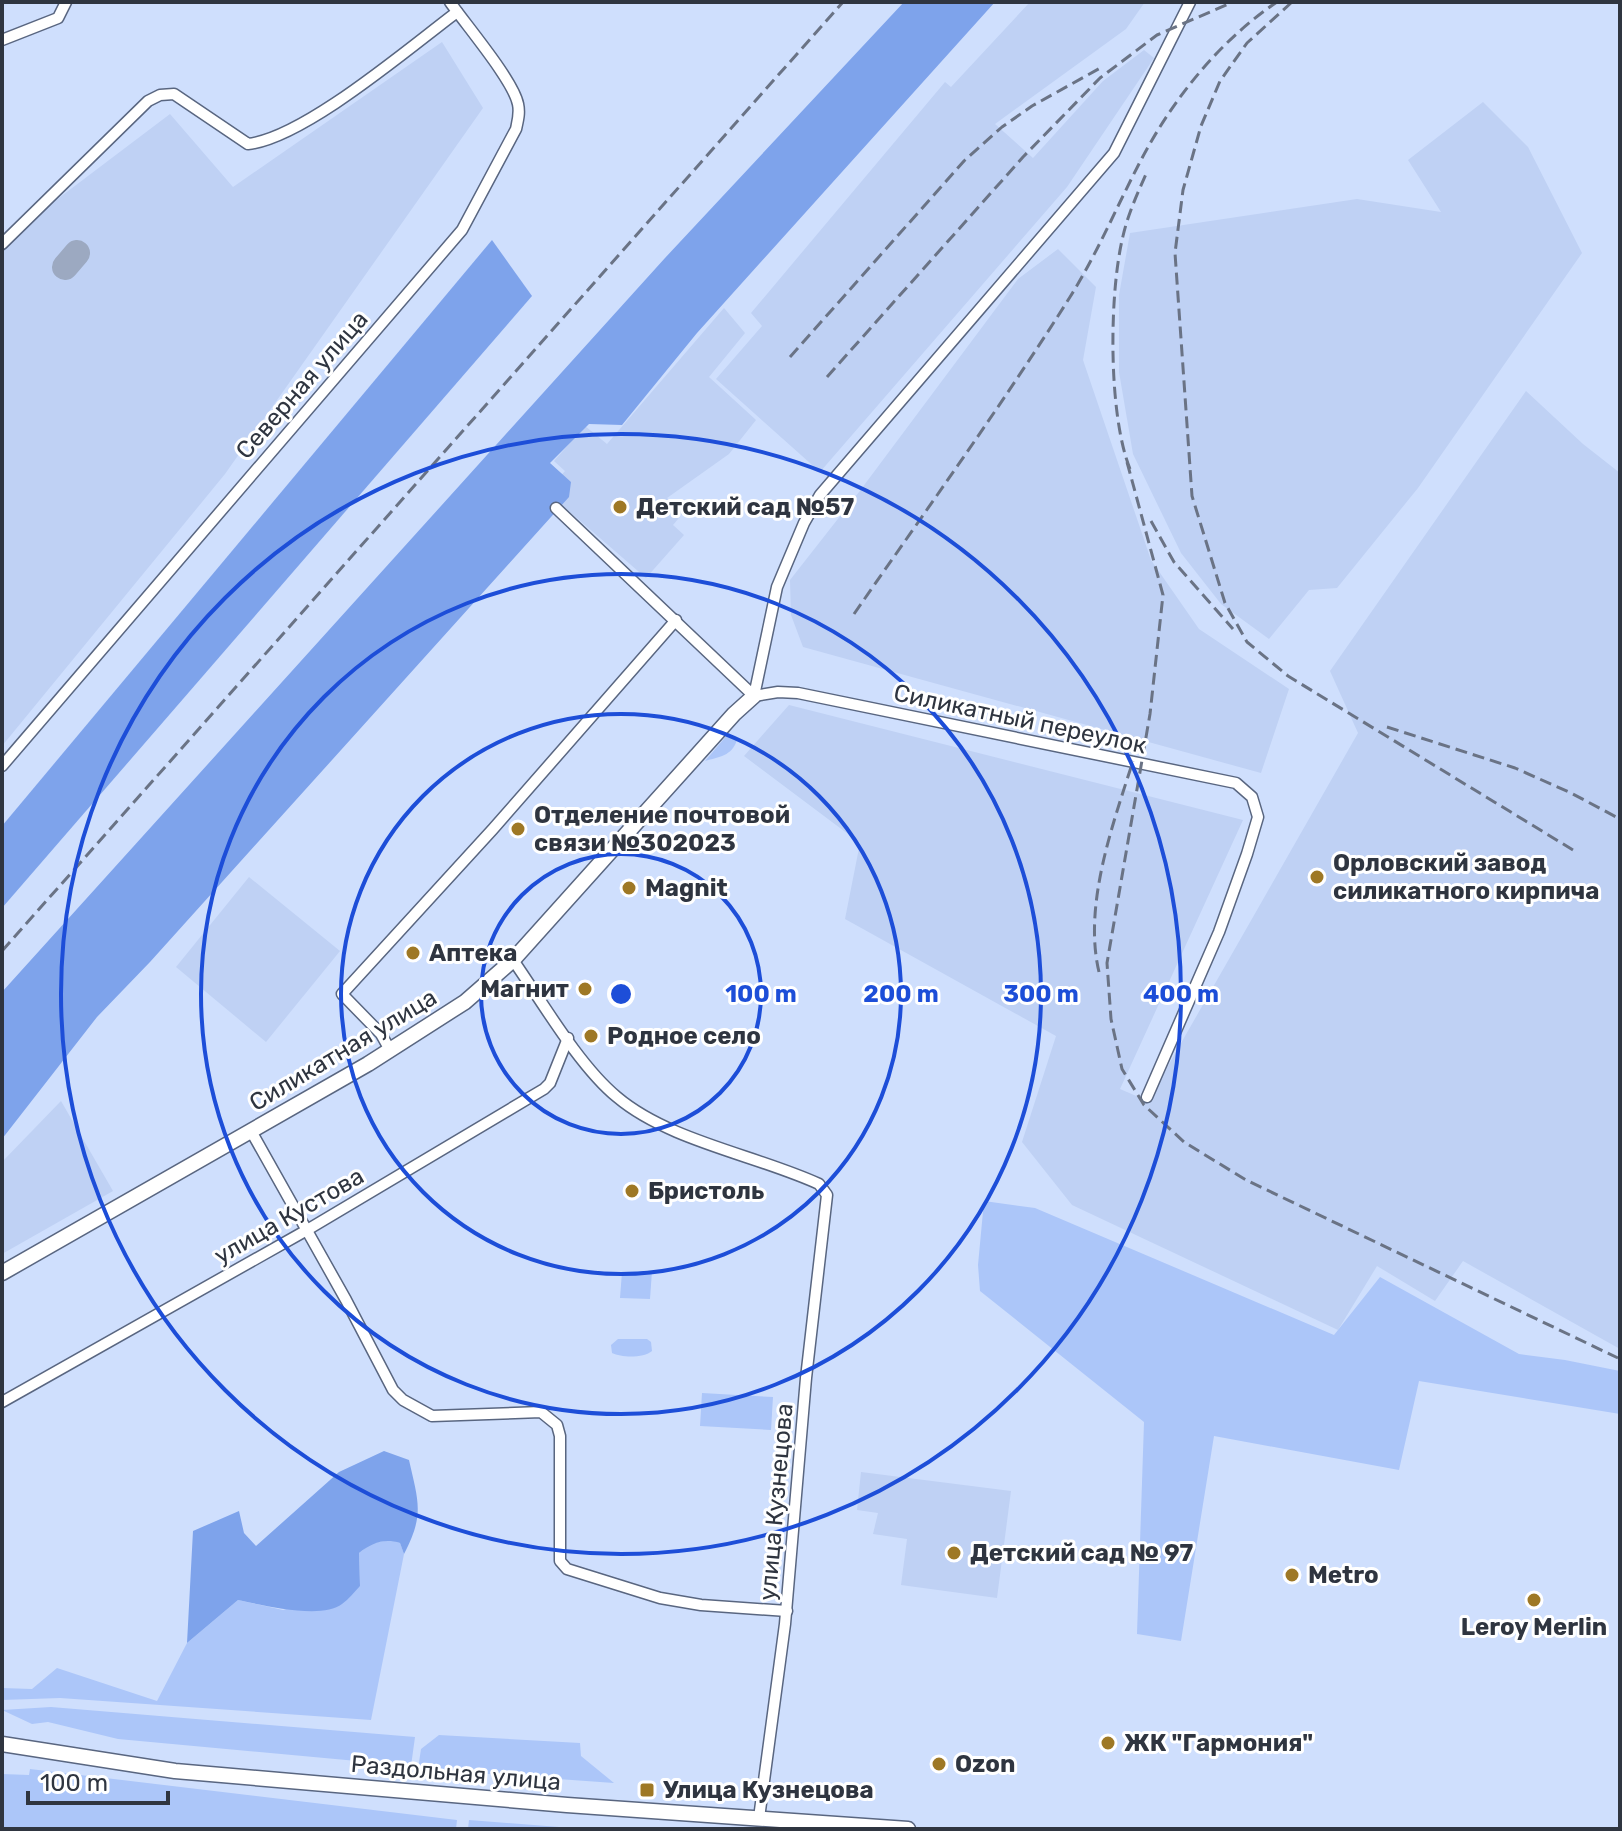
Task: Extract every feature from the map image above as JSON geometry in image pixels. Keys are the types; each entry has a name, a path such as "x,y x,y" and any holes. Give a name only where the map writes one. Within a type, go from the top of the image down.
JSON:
{"street":[{"path":"2,40 58,18 66,2"},
{"name":"Северная улица","path":"2,766 462,230 516,129 519,115 517,100 508,85 450,2"},
{"path":"754,696 777,587 804,523 820,495 1114,153 1190,2"},
{"path":"2,244 148,101 160,95 174,94 248,144 265,143 319,114 457,12"},
{"path":"556,508 754,696"},
{"path":"390,1050 381,1034 342,994 493,829 676,620"},
{"name":"Силикатный переулок","path":"754,696 798,693 1236,783 1252,797 1258,817 1219,932 1147,1097"},
{"name":"Силикатная улица","path":"2,1273 390,1050 465,1002 513,960 612,846 754,696"},
{"path":"513,960 568,1038"},
{"name":"улица Кузнецова","path":"568,1038 596,1076 616,1096 643,1115 813,1181 824,1189 828,1201 806,1378 787,1611 759,1818"},
{"name":"улица Кустова","path":"2,1402 307,1230 544,1089 550,1083 568,1038"},
{"path":"251,1131 393,1390 403,1400 432,1416 541,1412 557,1425 560,1436 562,1566 660,1598 701,1605 787,1611"},
{"name":"Раздольная улица","path":"2,1744 175,1771 510,1801 908,1829"}],"shaded area":[{"path":"904,2 995,2 697,333 622,425 589,424 550,463 571,482 569,497 97,1017 2,1139 2,992 665,258"},
{"path":"1030,2 1145,2 1126,29 995,124 1033,158 1103,81 1144,50 1154,58 1067,187 820,472 716,379 762,326 751,313 945,82 951,87"},
{"path":"442,42 483,108 225,474 2,746 2,241 170,114 233,187"},
{"path":"1483,102 1528,147 1582,253 1418,488 1337,588 1309,590 1269,639 1221,604 1181,553 1133,454 1119,372 1119,295 1130,233 1357,199 1441,212 1408,160"},
{"path":"492,240 532,296 2,908 2,826"},
{"path":"1058,249 1096,287 1083,360 1151,560 1199,629 1289,689 1261,773 803,647 791,615 790,580 1018,279"},
{"path":"724,308 745,333 709,377 756,420 729,454 667,498 683,513 673,525 684,535 646,578 547,492 565,471 554,461 585,426 607,444"},
{"path":"1526,391 1583,444 1620,473 1620,1349 1463,1261 1435,1301 1377,1266 1338,1330 1072,1205 1022,1142 1056,1036 845,919 860,843 744,756 789,705 1243,820 1120,1089 1148,1101 1358,733 1330,671"},
{"path":"729,733 737,740 732,749 705,761"},
{"path":"249,877 340,951 266,1042 176,967"},
{"path":"61,1101 113,1191 2,1254 2,1162"},
{"path":"984,1201 1035,1208 1334,1335 1380,1277 1519,1354 1620,1371 1620,1414 1419,1381 1399,1470 1214,1436 1181,1641 1137,1634 1144,1422 980,1291 978,1265"},
{"path":"652,1271 650,1299 620,1298 622,1272"},
{"path":"618,1339 647,1339 651,1342 652,1351 638,1356 616,1355 612,1353 611,1345"},
{"path":"702,1393 773,1397 771,1430 700,1426"},
{"path":"384,1451 409,1460 415,1486 417,1517 404,1554 400,1543 389,1541 373,1544 359,1553 360,1586 345,1602 333,1609 292,1610 238,1600 187,1643 193,1531 239,1511 244,1533 256,1546 339,1472"},
{"path":"861,1472 1011,1491 997,1598 901,1585 907,1539 873,1534 878,1513 857,1510"},
{"path":"391,1540 400,1543 404,1554 371,1720 60,1698 2,1700 2,1688 32,1689 57,1668 157,1701 187,1643 238,1600 283,1610 360,1586 359,1553 372,1543"},
{"path":"51,1707 415,1737 411,1766 118,1739 48,1722 32,1724 2,1710"},
{"path":"439,1735 580,1743 581,1756 614,1783 418,1769 421,1749"},
{"path":"30,1769 457,1820 456,1829 2,1829 2,1774 29,1775"},
{"path":"469,1820 585,1829 468,1829"}],"taxiway":[{"path":"65,267 77,253"}],"railway":[{"path":"2,951 843,2"},
{"path":"827,377 1023,157 1100,78 1157,35 1233,2"},
{"path":"854,614 1070,297 1140,162 1182,94 1217,53 1277,2"},
{"path":"1292,2 1247,43 1220,81 1201,126 1183,190 1175,253 1192,496 1225,603 1247,642 1288,676 1573,850"},
{"path":"790,357 964,161 1002,127 1032,106 1102,67"},
{"path":"1130,469 1123,446 1114,386 1113,320 1123,236 1147,172"},
{"path":"1127,462 1163,595 1150,714 1107,963 1111,1019 1122,1069 1144,1105 1184,1142 1246,1180 1618,1358"},
{"path":"1151,521 1174,562 1233,629"},
{"path":"1387,727 1515,768 1620,819"},
{"path":"1099,972 1095,946 1097,892 1109,838 1133,761"}],"place":[{"name":"Детский сад №57","path":"620,507"},
{"name":"Отделение почтовой связи №302023","path":"518,829"},
{"name":"Орловский завод силикатного кирпича","path":"1317,877"},
{"name":"Magnit","path":"629,888"},
{"name":"Аптека","path":"413,953"},
{"name":"Магнит","path":"585,989"},
{"name":"Родное село","path":"591,1036"},
{"name":"Бристоль","path":"632,1191"},
{"name":"Детский сад № 97","path":"954,1553"},
{"name":"Metro","path":"1292,1575"},
{"name":"Leroy Merlin","path":"1534,1600"},
{"name":"ЖК \"Гармония\"","path":"1108,1743"},
{"name":"Ozon","path":"939,1764"},
{"name":"Улица Кузнецова","path":"647,1790"}]}
